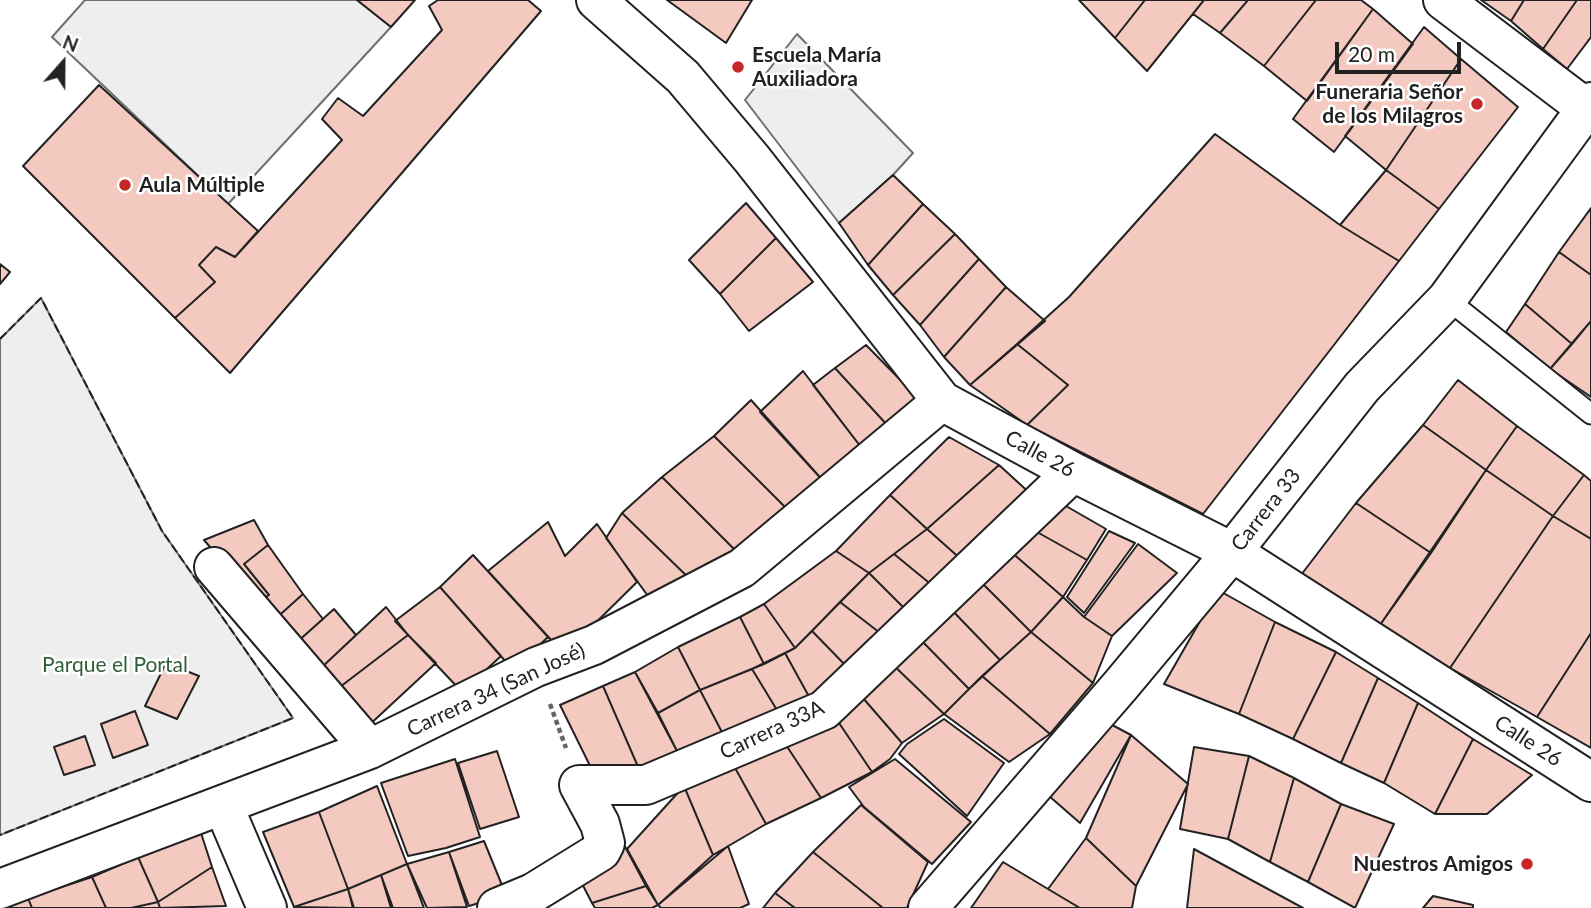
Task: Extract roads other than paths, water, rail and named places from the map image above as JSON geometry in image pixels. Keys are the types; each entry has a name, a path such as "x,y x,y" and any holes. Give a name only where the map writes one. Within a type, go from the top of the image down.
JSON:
{"street":[{"name":"Calle 26","path":"596,0 683,77 752,159 942,401 1073,472 1232,552 1591,782"},
{"path":"1443,0 1589,108"},
{"name":"Carrera 33","path":"928,908 1232,552 1362,387 1447,299 1589,108"},
{"name":"Carrera 34 (San José)","path":"0,889 370,749 536,667 594,645 742,568 942,401"},
{"name":"Carrera 33A","path":"497,908 533,893 601,851 605,843 600,824 579,785 646,785 824,710 896,638 1073,472"},
{"path":"214,567 370,749"},
{"path":"223,805 266,908"}],"lane":[{"path":"1447,299 1591,414"}],"place":[{"name":"Escuela María Auxiliadora","path":"738,67"},
{"name":"Funeraria Señor de los Milagros","path":"1477,104"},
{"name":"Aula Múltiple","path":"125,185"},
{"name":"Nuestros Amigos","path":"1527,864"}],"park label":[{"name":"Parque el Portal","path":"115,665"}]}
